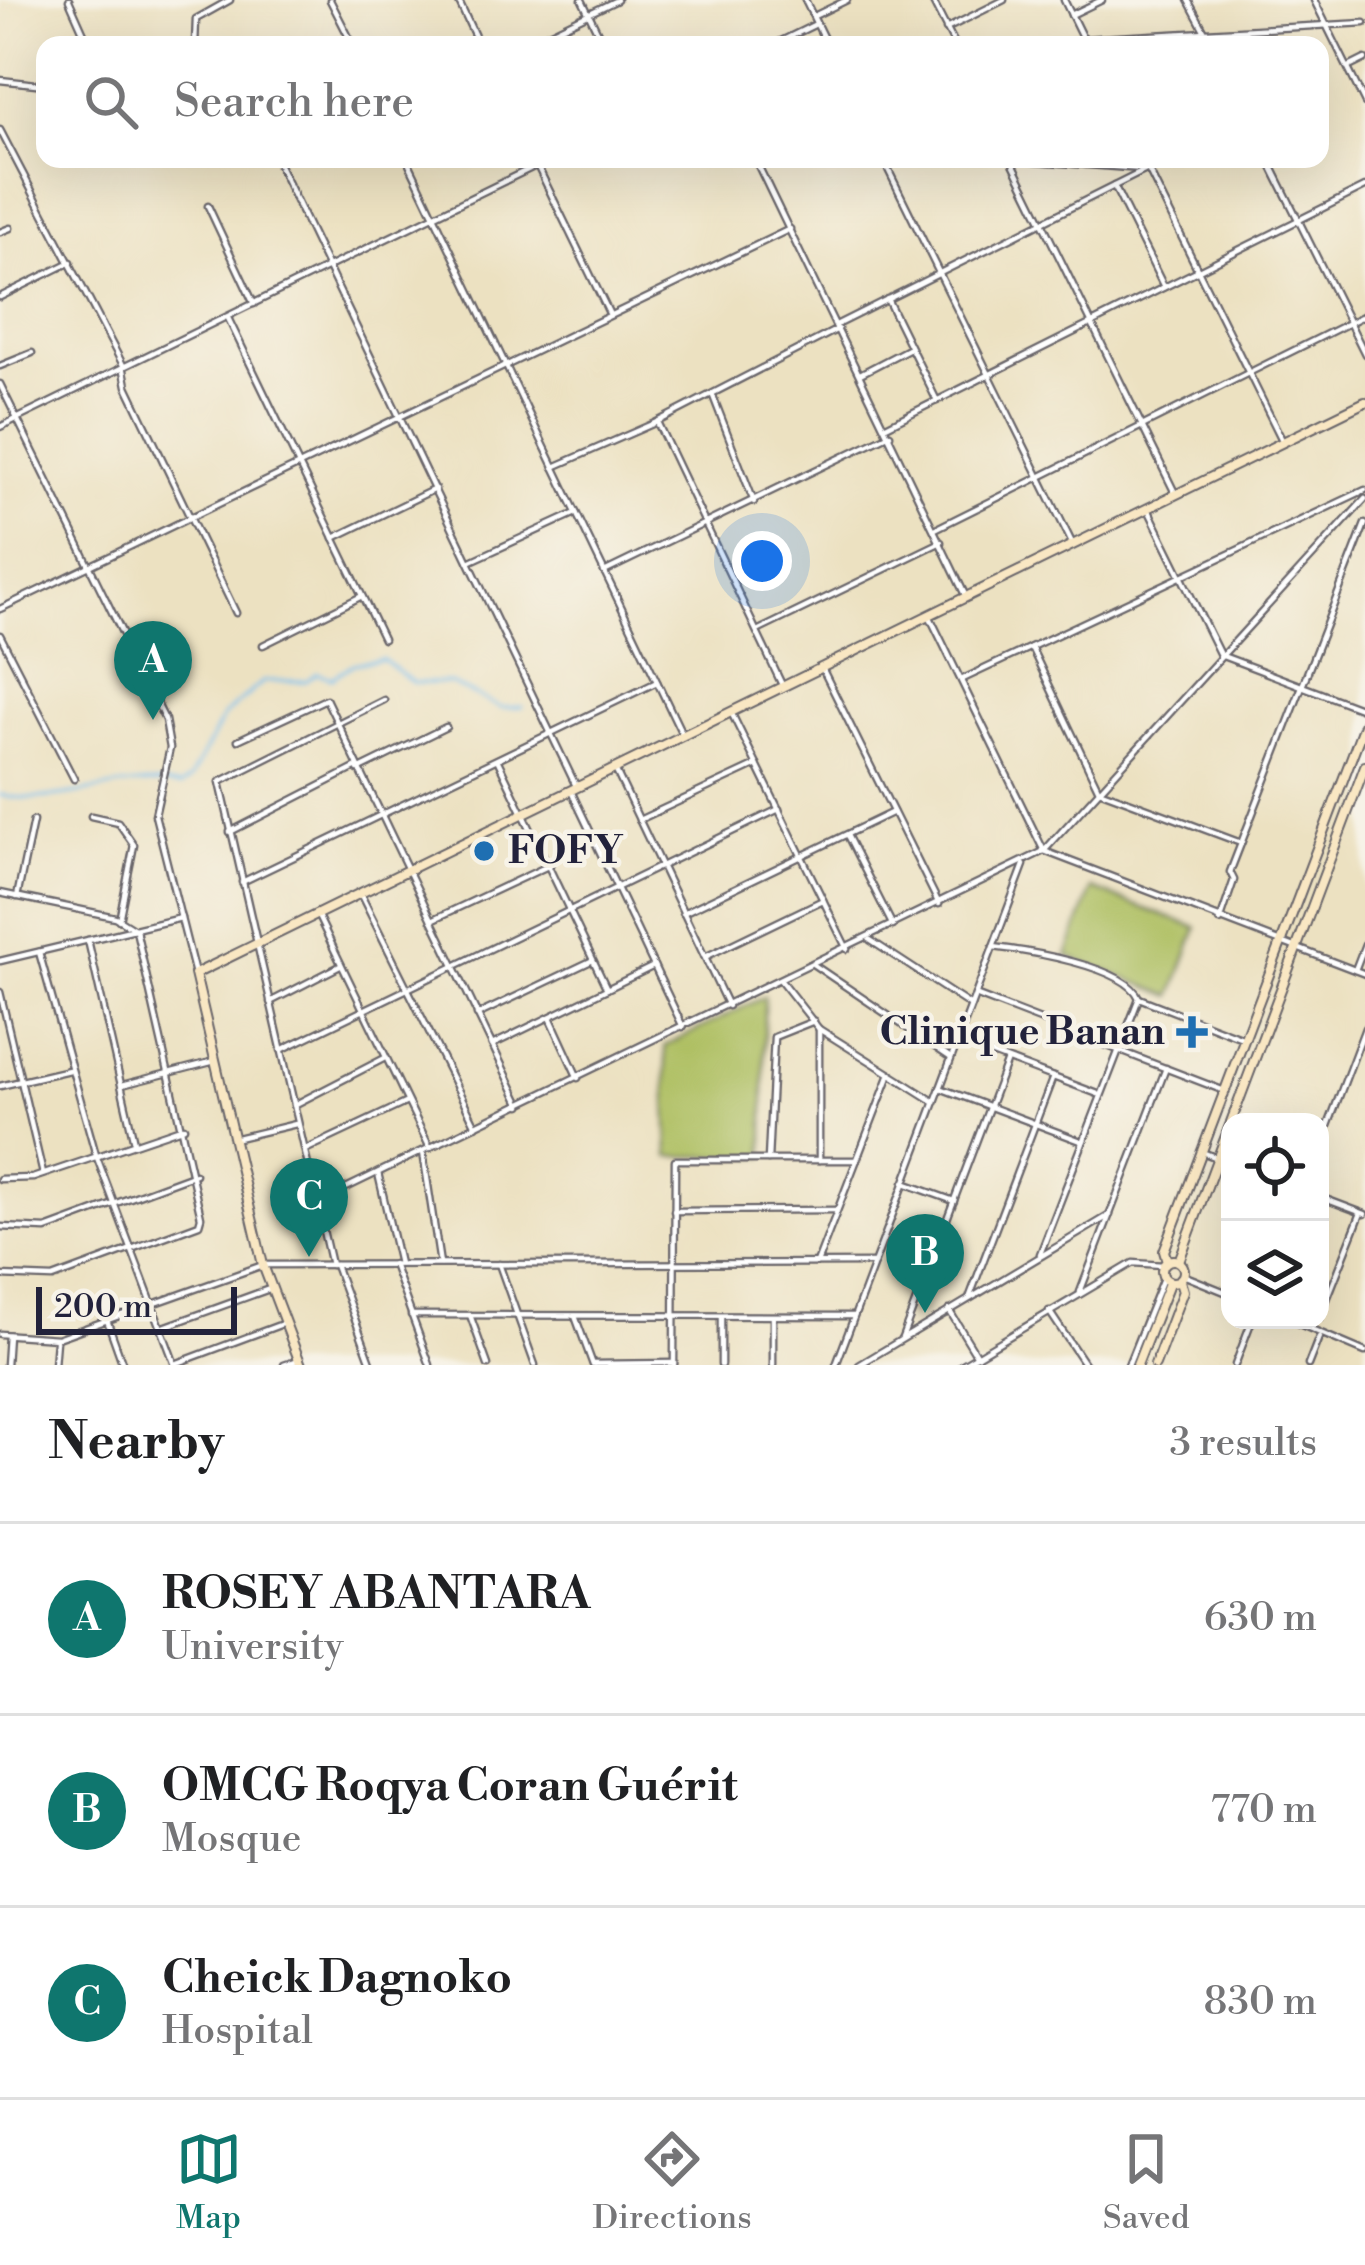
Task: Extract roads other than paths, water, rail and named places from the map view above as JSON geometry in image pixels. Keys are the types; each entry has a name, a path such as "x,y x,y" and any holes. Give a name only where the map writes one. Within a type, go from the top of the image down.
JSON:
{"main road":[{"path":"300,1362 263,1265 196,974 1365,402"},
{"path":"1138,1365 1166,1280 1164,1251 1365,722"},
{"path":"1234,1113 1365,766"},
{"path":"1155,1365 1183,1292 1179,1261 1221,1147"},
{"path":"1165,1263 1179,1261"},
{"path":"1166,1280 1182,1278"}],"street":[{"path":"69,0 85,36"},
{"path":"206,0 211,9"},
{"path":"195,36 196,19 230,0"},
{"path":"331,0 349,36"},
{"path":"458,0 474,36"},
{"path":"582,0 599,36"},
{"path":"543,36 616,0"},
{"path":"805,0 823,36"},
{"path":"788,36 847,0"},
{"path":"932,0 950,36"},
{"path":"946,28 1004,0"},
{"path":"1064,0 1082,36"},
{"path":"1071,15 1102,0"},
{"path":"1188,0 1208,36"},
{"path":"1315,0 1365,103"},
{"path":"1145,36 1365,23"},
{"path":"1348,68 1365,58"},
{"path":"0,80 36,84"},
{"path":"0,130 123,365 127,386 236,613"},
{"path":"0,158 11,152"},
{"path":"280,168 551,732 683,1027"},
{"path":"411,168 682,736"},
{"path":"0,427 524,168"},
{"path":"538,168 609,313"},
{"path":"760,168 966,597"},
{"path":"887,168 1072,545"},
{"path":"1015,168 1176,495"},
{"path":"1134,168 1148,169"},
{"path":"1272,168 1365,354"},
{"path":"554,467 657,422 887,299 1148,169"},
{"path":"1148,169 1283,442"},
{"path":"1114,186 1164,287"},
{"path":"886,426 1365,187"},
{"path":"208,206 254,304"},
{"path":"0,232 10,227"},
{"path":"0,608 790,229"},
{"path":"0,297 71,262"},
{"path":"887,299 937,400"},
{"path":"935,529 1365,315"},
{"path":"228,318 383,639"},
{"path":"860,374 911,348"},
{"path":"0,366 32,353"},
{"path":"0,384 165,720 170,748 155,815 196,974"},
{"path":"712,394 754,502"},
{"path":"657,422 783,687"},
{"path":"604,572 890,434"},
{"path":"334,538 435,489"},
{"path":"961,680 1365,490"},
{"path":"317,1202 1024,864 1044,850 1365,500"},
{"path":"1148,508 1220,655 1365,710"},
{"path":"470,562 576,513"},
{"path":"1220,921 1241,843 1365,524"},
{"path":"757,631 941,542"},
{"path":"263,645 362,596"},
{"path":"929,615 1044,850 1365,974"},
{"path":"0,635 74,779"},
{"path":"1031,647 1099,790 1241,843"},
{"path":"822,668 940,904"},
{"path":"242,882 657,682"},
{"path":"238,740 322,698 410,869 521,1105"},
{"path":"372,1365 333,1264 220,782 384,700"},
{"path":"731,712 847,949"},
{"path":"230,832 446,727"},
{"path":"497,758 607,989"},
{"path":"639,820 757,765"},
{"path":"615,769 728,1006"},
{"path":"281,1050 779,808"},
{"path":"683,913 893,812"},
{"path":"91,817 118,822 134,845 119,920"},
{"path":"17,898 33,821"},
{"path":"846,835 893,926"},
{"path":"836,1365 1024,864"},
{"path":"432,920 550,865"},
{"path":"0,893 119,920 136,929 195,1174 199,1224 53,1279 0,1276"},
{"path":"361,893 476,1126"},
{"path":"705,957 823,900"},
{"path":"317,915 426,1150 440,1264"},
{"path":"0,961 181,918"},
{"path":"868,939 971,1006"},
{"path":"88,940 134,1142"},
{"path":"1355,970 1365,944"},
{"path":"993,947 1033,952 1130,982 1139,998 1245,1039"},
{"path":"39,952 96,1156 175,1365 285,1323"},
{"path":"477,1015 593,960"},
{"path":"814,964 951,1058"},
{"path":"491,1045 654,965"},
{"path":"270,1002 342,966"},
{"path":"780,981 819,1029 934,1102"},
{"path":"0,992 43,1174"},
{"path":"975,994 1225,1091"},
{"path":"1040,1254 1139,998"},
{"path":"550,1017 578,1078"},
{"path":"768,1160 774,1037 814,1022"},
{"path":"1329,1123 1365,1028"},
{"path":"819,1029 820,1160"},
{"path":"958,1041 1101,1095"},
{"path":"294,1105 386,1058"},
{"path":"902,1338 1007,1060"},
{"path":"122,1085 215,1061"},
{"path":"1080,1292 1166,1068"},
{"path":"0,1086 70,1070"},
{"path":"817,1263 890,1074"},
{"path":"970,1296 1053,1077"},
{"path":"940,1088 1083,1142"},
{"path":"305,1150 407,1102"},
{"path":"231,1140 298,1124"},
{"path":"0,1179 43,1174 184,1127"},
{"path":"1202,1152 1221,1160"},
{"path":"575,1316 593,1364 674,1364 675,1160 855,1160"},
{"path":"378,1173 396,1264 430,1365"},
{"path":"0,1227 46,1229 195,1174"},
{"path":"904,1183 953,1201"},
{"path":"1329,1200 1364,1213 1329,1295"},
{"path":"673,1211 836,1210"},
{"path":"859,1365 1110,1215"},
{"path":"961,1365 1138,1260 1165,1263"},
{"path":"6,1365 4,1334 57,1338 263,1265 874,1262"},
{"path":"499,1264 535,1365"},
{"path":"1182,1278 1221,1291"},
{"path":"1128,1365 1166,1280"},
{"path":"161,1328 272,1288"},
{"path":"949,1310 977,1355"},
{"path":"1049,1311 1084,1365"},
{"path":"411,1315 854,1316"},
{"path":"470,1315 488,1365"},
{"path":"772,1365 773,1316"},
{"path":"721,1317 721,1365"},
{"path":"107,1320 123,1365"},
{"path":"1234,1365 1248,1329"},
{"path":"1309,1329 1365,1352"},
{"path":"1308,1365 1318,1329"},
{"path":"54,1365 57,1338"},
{"path":"284,1365 300,1362"}],"waterway":[{"path":"0,795 45,797 137,784 181,786 190,779 224,715 264,681 306,681 317,673 332,678 353,664 382,659 413,683 450,683 501,708 522,707"}],"place":[{"name":"ROSEY ABANTARA","path":"153,720"},
{"name":"FOFY","path":"484,851"},
{"name":"Clinique Banan","path":"1192,1032"},
{"name":"Cheick Dagnoko","path":"309,1257"},
{"name":"OMCG Roqya Coran Guérit","path":"925,1313"}]}
